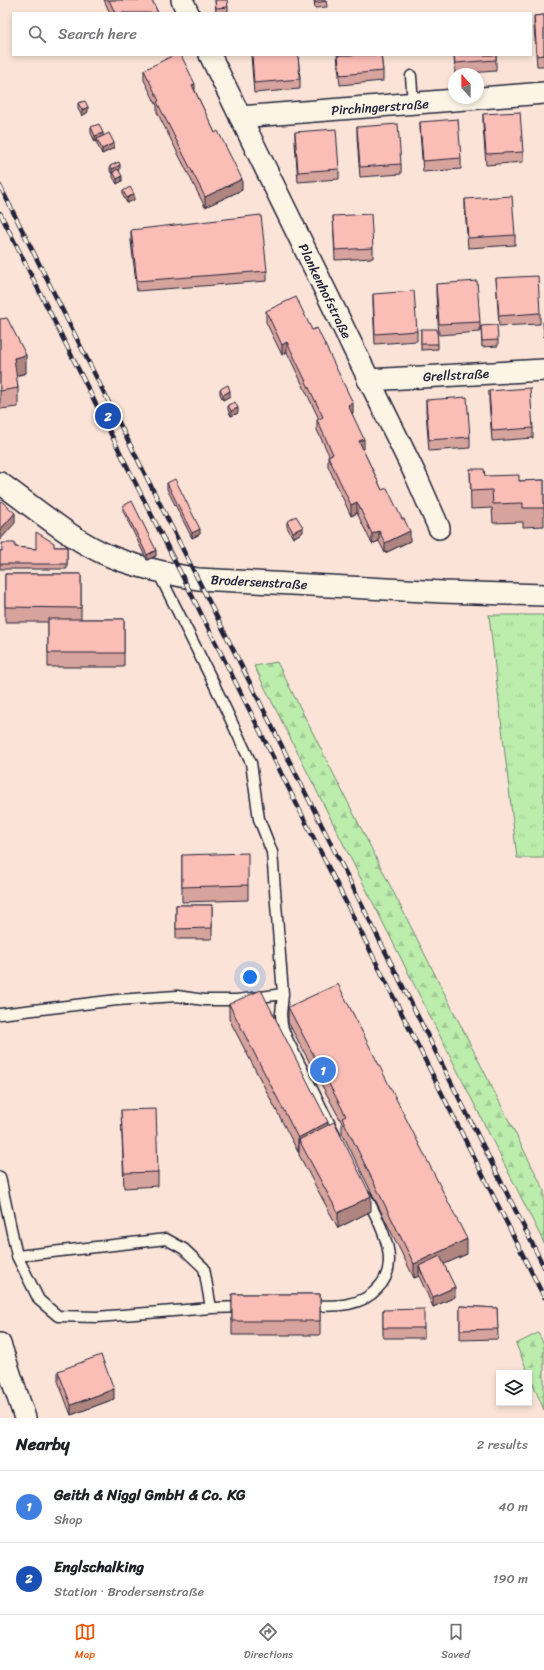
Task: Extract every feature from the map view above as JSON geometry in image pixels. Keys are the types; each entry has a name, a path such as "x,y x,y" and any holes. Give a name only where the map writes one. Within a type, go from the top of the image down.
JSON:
{"street":[{"path":"182,0 188,12"},
{"name":"Plankenhofstraße","path":"210,56 417,478 439,528"},
{"name":"Pirchingerstraße","path":"240,117 413,104 544,92"},
{"name":"Grellstraße","path":"368,380 544,370"},
{"name":"Brodersenstraße","path":"0,483 80,540 111,557 158,572 198,579 443,592 544,595"},
{"path":"0,1344 5,1376 25,1418"}],"lane":[{"path":"411,76 413,104"},
{"path":"158,572 213,682 251,763 260,819 272,852 283,994 281,1020 287,1039 341,1146"},
{"path":"0,1014 117,1000 177,996 204,1000 237,1000 283,994"},
{"path":"0,1177 17,1256 39,1300 58,1316 98,1317 211,1308 259,1307"},
{"path":"299,1306 348,1304 369,1298 382,1285 388,1270 389,1252 384,1234 362,1188"},
{"path":"17,1256 166,1238 184,1249 204,1268 211,1308"}],"green space":[{"path":"489,615 544,615 544,858 517,858"},
{"path":"277,662 544,1190 544,1243 254,666"},
{"path":"538,1333 544,1344 544,1410 532,1382 532,1370 527,1370 516,1344"}],"building":[{"path":"109,0 152,0 158,12 115,12"},
{"path":"215,0 227,0 228,7 216,8"},
{"path":"315,0 326,0 327,1 315,3"},
{"path":"544,15 544,55 537,56 534,16"},
{"path":"172,56 181,56 195,84 192,85 215,133 218,131 242,179 205,197 157,102 159,101 144,70"},
{"path":"252,56 298,56 300,79 254,83"},
{"path":"338,56 381,56 383,71 340,75"},
{"path":"454,56 496,56 496,60 455,63"},
{"path":"85,101 88,107 82,110 78,103"},
{"path":"520,112 523,152 486,154 483,114"},
{"path":"458,119 461,158 423,161 420,122"},
{"path":"99,124 103,133 95,136 91,127"},
{"path":"398,124 401,164 360,167 357,127"},
{"path":"336,129 339,169 298,172 295,132"},
{"path":"109,133 114,143 102,149 97,139"},
{"path":"119,162 120,165 112,169 110,166"},
{"path":"118,169 122,176 117,179 113,172"},
{"path":"130,187 134,194 127,198 123,191"},
{"path":"512,196 515,235 468,238 465,199"},
{"path":"371,214 373,248 335,250 333,216"},
{"path":"261,215 267,271 137,281 131,230"},
{"path":"538,276 540,313 499,316 496,278"},
{"path":"477,281 480,322 439,324 436,284"},
{"path":"414,291 417,331 375,334 373,294"},
{"path":"296,297 312,330 317,328 353,403 348,405 364,439 359,441 382,490 387,488 402,519 404,519 410,531 385,543 379,531 372,534 357,502 351,505 328,456 333,454 317,420 323,417 287,342 282,345 266,311"},
{"path":"7,318 26,355 14,358 18,388 0,391 0,319"},
{"path":"497,325 498,340 482,341 481,326"},
{"path":"421,329 437,329 438,344 421,344"},
{"path":"228,385 230,391 223,395 220,389"},
{"path":"530,388 533,428 492,431 489,391"},
{"path":"467,397 470,437 429,440 426,400"},
{"path":"235,402 238,408 231,411 228,405"},
{"path":"470,469 484,469 485,476 519,475 519,481 544,480 544,508 523,508 523,503 493,504 492,490 471,491"},
{"path":"175,479 200,529 192,533 167,483"},
{"path":"0,500 15,513 0,530"},
{"path":"132,501 156,550 147,555 123,506"},
{"path":"296,516 303,527 293,532 287,522"},
{"path":"36,532 54,543 54,547 67,547 67,564 0,564 0,551 2,551 2,543 15,543 15,547 36,549"},
{"path":"5,574 81,574 81,608 5,607"},
{"path":"48,619 124,619 124,653 48,653"},
{"path":"248,853 248,885 182,887 182,855"},
{"path":"176,905 212,905 212,928 176,929"},
{"path":"338,984 467,1239 414,1264 342,1118 346,1116 288,1007"},
{"path":"261,990 328,1122 298,1138 229,1004"},
{"path":"156,1109 158,1172 124,1173 121,1110"},
{"path":"334,1122 371,1196 338,1213 299,1140"},
{"path":"440,1256 455,1287 433,1297 419,1266"},
{"path":"232,1294 320,1294 320,1321 232,1321"},
{"path":"460,1306 497,1308 498,1329 460,1330"},
{"path":"424,1309 424,1328 383,1328 383,1310"},
{"path":"101,1355 114,1389 71,1405 58,1371"}],"railway":[{"path":"0,186 544,1267"},
{"path":"0,213 544,1297"}],"place":[{"name":"Englschalking","path":"108,416"},
{"name":"Geith & Niggl GmbH & Co. KG","path":"323,1070"}]}
